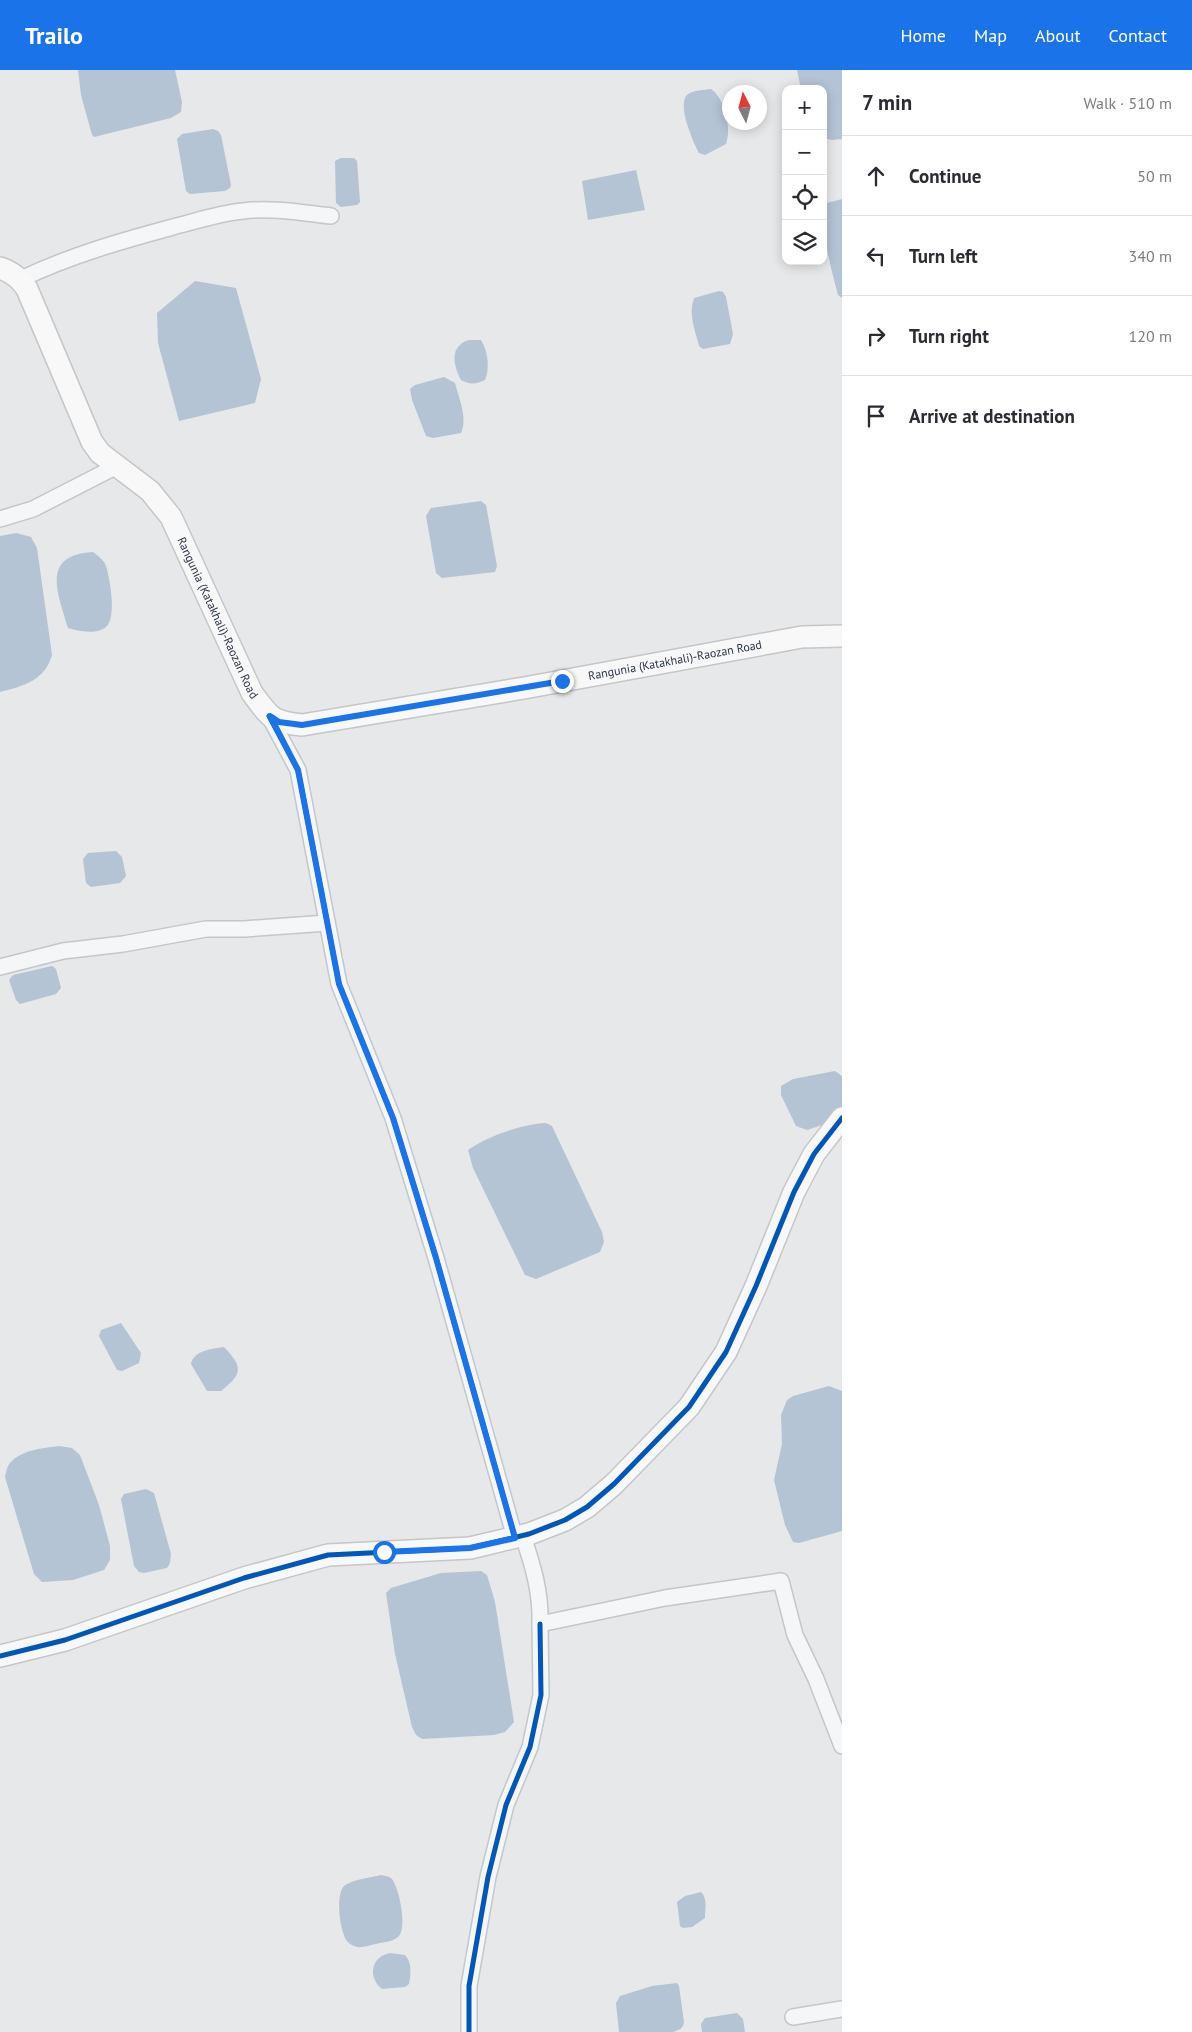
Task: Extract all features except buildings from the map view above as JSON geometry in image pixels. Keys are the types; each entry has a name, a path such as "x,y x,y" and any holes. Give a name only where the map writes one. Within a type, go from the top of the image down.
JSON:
{"main road":[{"path":"0,268 21,279"},
{"name":"Rangunia (Katakhali)-Raozan Road","path":"21,279 28,288 84,427 100,453 150,492 172,517 252,693 270,716 279,722 302,725 533,686 802,637 842,636"},
{"path":"0,1656 65,1640 244,1578 328,1555 470,1548 519,1537 565,1520 587,1507 651,1447 689,1407 726,1352 756,1286 794,1192 814,1154 842,1118"}],"street":[{"path":"21,279 40,270 134,238 244,210 331,216"},
{"path":"0,519 33,509 117,466"},
{"path":"270,716 298,770 339,984 393,1118 519,1537 536,1578 541,1601 541,1695 530,1747 506,1805 488,1876 469,1986 469,2032"},
{"path":"0,967 64,951 123,944 206,929 244,929 328,923"},
{"path":"540,1624 665,1598 781,1582 795,1635 816,1679 842,1746"},
{"path":"793,2017 842,2009"}],"water":[{"path":"78,70 175,70 182,102 181,112 171,118 94,137 81,95"},
{"path":"797,70 842,70 842,139 827,139 827,85 800,85"},
{"path":"711,89 716,94 722,105 722,130 728,130 726,144 705,155 699,153 685,114 685,99 688,94"},
{"path":"213,129 221,135 230,188 225,191 190,194 186,191 177,139 182,134"},
{"path":"341,158 354,158 357,161 360,202 357,205 341,207 336,203 335,161"},
{"path":"636,170 645,210 588,220 582,181"},
{"path":"842,199 842,298 838,295 827,246 827,203"},
{"path":"195,281 236,288 261,379 255,403 179,421 158,343 157,313"},
{"path":"719,291 723,292 726,297 733,334 730,344 703,349 699,346 694,328 692,304 694,298"},
{"path":"469,340 481,340 487,355 488,365 485,380 476,383 467,383 461,380 454,357 458,347"},
{"path":"444,377 455,383 462,408 463,427 461,433 433,438 426,436 412,400 410,389 415,385"},
{"path":"481,501 486,505 497,566 495,572 442,578 436,573 426,516 431,508"},
{"path":"16,533 31,537 37,548 52,655 49,664 32,681 0,692 0,536"},
{"path":"93,552 104,562 108,572 112,598 111,616 106,627 97,631 82,631 68,628 58,589 57,578 59,568 65,560 76,555"},
{"path":"116,851 122,857 126,876 120,883 91,887 86,883 83,859 88,853"},
{"path":"52,966 56,969 61,988 56,994 20,1004 16,1000 9,980 13,975"},
{"path":"835,1071 842,1076 842,1106 822,1125 807,1130 796,1126 781,1095 781,1086 793,1079"},
{"path":"546,1123 552,1126 602,1232 604,1242 600,1252 536,1279 525,1275 473,1168 468,1150 485,1140 506,1132"},
{"path":"121,1323 141,1353 139,1363 122,1371 117,1370 99,1336 101,1330"},
{"path":"224,1347 235,1360 238,1370 233,1380 221,1391 207,1391 191,1364 193,1359 200,1353"},
{"path":"829,1386 842,1391 842,1531 799,1543 793,1542 785,1525 774,1480 782,1444 781,1415 787,1400 793,1396"},
{"path":"59,1446 72,1448 80,1455 99,1505 110,1546 110,1560 104,1570 73,1580 42,1582 34,1574 5,1477 9,1464 20,1455 33,1450"},
{"path":"146,1489 154,1493 171,1554 170,1563 167,1568 144,1573 139,1572 134,1566 121,1499 124,1494"},
{"path":"481,1571 487,1575 495,1602 514,1722 505,1732 494,1735 422,1739 416,1735 412,1727 395,1654 386,1593 391,1588 441,1573"},
{"path":"381,1875 392,1879 395,1884 401,1908 401,1933 396,1939 390,1941 357,1947 348,1942 342,1930 339,1913 341,1891 344,1886 352,1882"},
{"path":"701,1892 705,1901 705,1918 692,1927 683,1928 680,1926 677,1902 685,1896"},
{"path":"390,1953 405,1955 409,1961 410,1980 409,1984 405,1987 382,1989 375,1979 373,1968 375,1963 383,1955"},
{"path":"677,1983 684,2022 680,2029 673,2032 619,2032 616,2003 620,1996 652,1986"},
{"path":"737,2013 743,2019 745,2032 702,2032 701,2024 705,2018"}],"cycle path":[{"path":"269,716 298,770 339,984 393,1118 436,1258 515,1538"},
{"path":"0,1656 65,1640 244,1578 328,1555 470,1548 529,1534 565,1520 587,1507 614,1484 689,1407 726,1352 756,1286 794,1192 814,1154 842,1118"},
{"path":"469,2032 469,1986 488,1877 506,1805 530,1747 541,1695 540,1624"}],"route":[{"path":"384,1552 470,1548 515,1538 436,1258 393,1118 339,984 298,770 270,716 279,722 302,725 562,681"}]}
